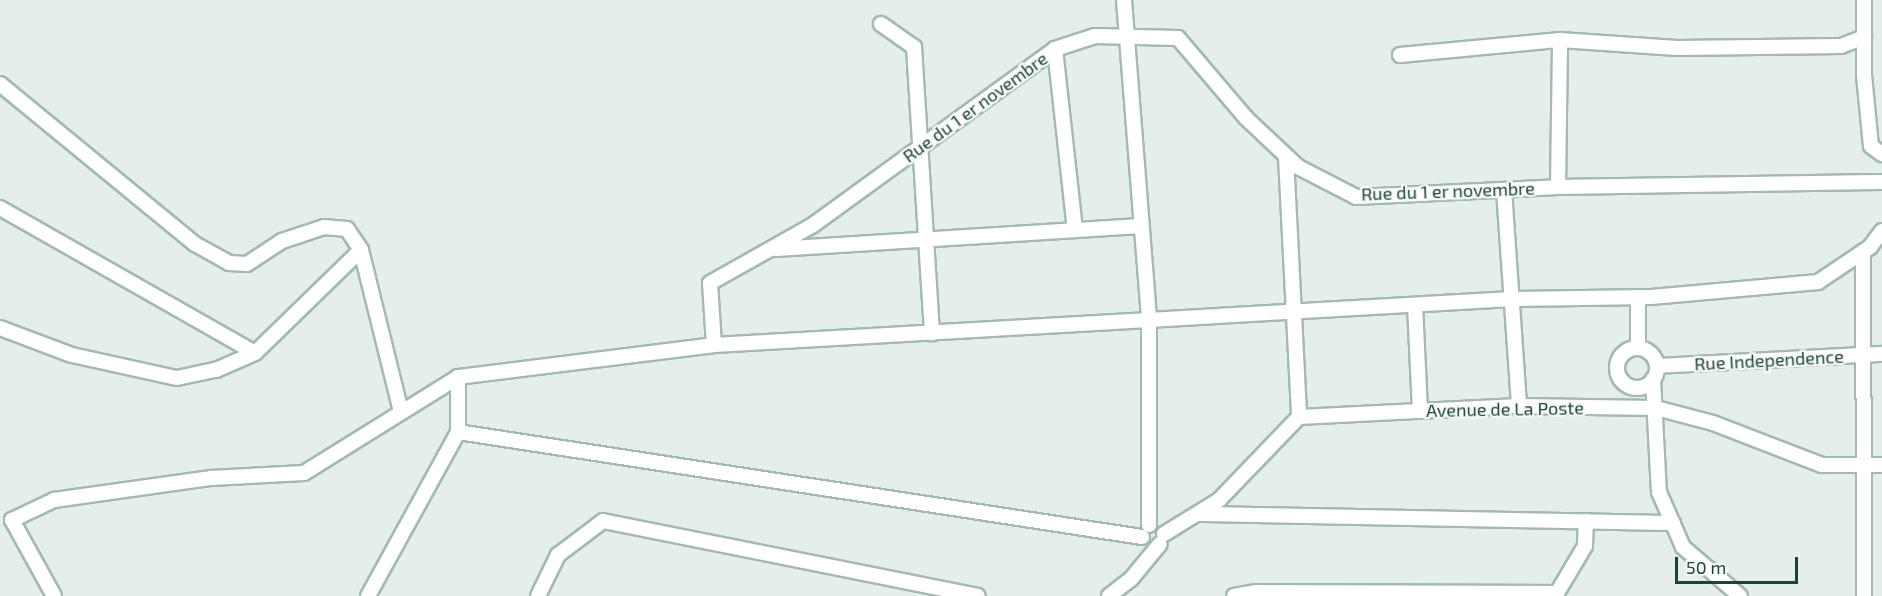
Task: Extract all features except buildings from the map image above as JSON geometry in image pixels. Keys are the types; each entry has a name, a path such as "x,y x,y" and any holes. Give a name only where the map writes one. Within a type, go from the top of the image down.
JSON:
{"street":[{"path":"1124,0 1149,320 1145,531 1148,546 1219,500 1299,417 1286,157"},
{"path":"1864,0 1871,146 1881,152"},
{"path":"881,24 914,47 932,333"},
{"name":"Rue du 1 er novembre","path":"714,345 710,283 813,225 1055,49 1095,36 1178,38 1246,118 1286,157 1298,167 1356,197 1558,187 1882,182"},
{"path":"1400,56 1560,40 1677,48 1841,45 1864,37"},
{"path":"1558,187 1560,40"},
{"path":"1055,49 1075,230"},
{"path":"0,84 195,244 229,263 247,264 282,241 324,227 348,229 361,250 401,412"},
{"path":"1504,190 1520,406"},
{"path":"0,208 255,353"},
{"path":"769,249 1141,226"},
{"path":"54,596 6,518 54,500 211,478 304,473 458,377 714,345 1149,320 1294,315 1512,299 1638,297 1818,282 1863,252 1882,231"},
{"path":"0,328 72,355 177,378 216,370 255,353 361,250"},
{"path":"1863,252 1864,596"},
{"path":"1638,297 1638,348"},
{"path":"1415,305 1420,411"},
{"path":"1655,373 1637,388 1625,385 1618,374 1621,356 1638,348 1648,352 1655,373 1659,492 1683,547 1740,596"},
{"name":"Rue Independence","path":"1655,373 1882,354"},
{"path":"368,596 458,432 458,377"},
{"name":"Avenue de La Poste","path":"1299,417 1520,406 1656,408 1713,423 1822,465 1882,465"},
{"path":"458,432 1145,531 1160,526 1162,539 1131,579 1109,596"},
{"path":"1199,514 1672,523"},
{"path":"538,596 558,555 603,521 978,596"},
{"path":"1234,596 1257,592 1557,593 1585,546 1586,521"},
{"path":"1131,579 1131,596"}]}
